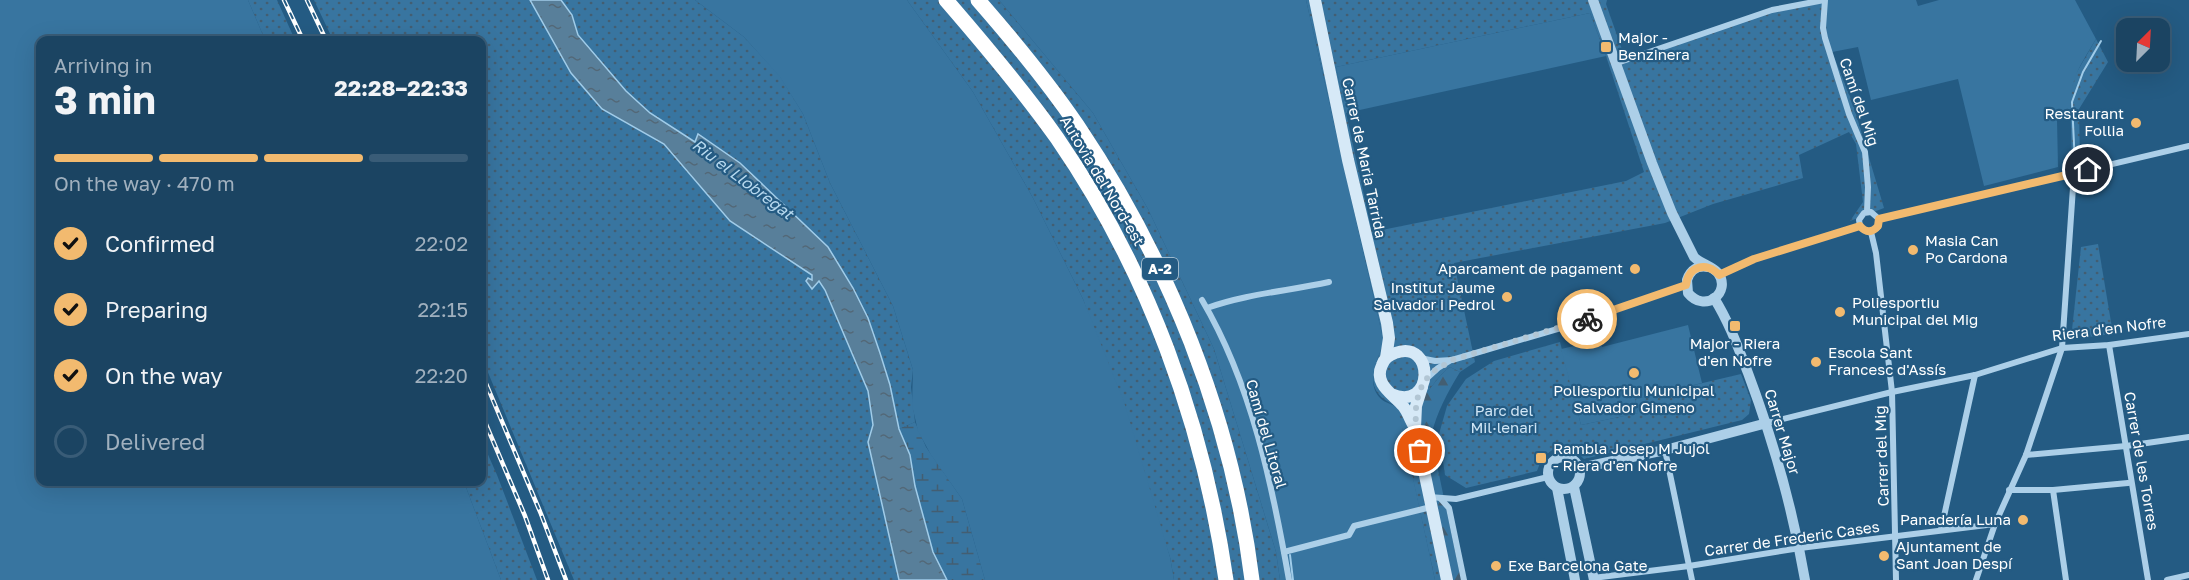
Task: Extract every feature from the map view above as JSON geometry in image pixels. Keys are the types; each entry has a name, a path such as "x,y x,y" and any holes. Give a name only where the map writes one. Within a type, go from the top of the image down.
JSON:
{"highway":[{"name":"Autovia del Nord-est","path":"946,0 996,58 1044,121 1080,175 1119,242 1152,312 1186,402 1219,529 1226,580"},
{"name":"Autovia del Nord-est","path":"978,0 1024,53 1077,124 1113,181 1146,242 1179,314 1208,390 1224,445 1243,527 1252,580"},
{"path":"1243,527 1257,580"},
{"path":"1219,529 1220,580"}],"main road":[{"name":"Carrer de Maria Tarrida","path":"1315,0 1348,160 1387,323 1389,338 1386,358"},
{"name":"Carrer de Maria Tarrida","path":"1387,323 1398,340 1415,356"},
{"path":"1415,428 1416,406 1425,369 1415,356 1397,352 1386,358 1381,367 1380,377 1383,387 1404,408 1415,428 1434,501 1447,580"},
{"path":"1391,394 1399,397 1408,396 1416,393 1423,384"}],"street":[{"path":"1593,0 1664,193 1694,256 1719,275 1721,287 1714,298 1704,302 1696,300 1688,293 1686,285 1694,256"},
{"path":"1617,63 1772,10 1825,0"},
{"name":"Camí del Mig","path":"1825,0 1823,28 1825,38 1849,114 1865,152 1868,187 1867,212"},
{"path":"1879,219 2189,146"},
{"path":"1976,580 2008,490 2026,454 2062,348 2074,173"},
{"path":"1867,212 1875,214 1879,219 1878,226 1871,232 1866,232 1860,226 1860,218 1867,212"},
{"path":"1719,275 1764,256 1860,226"},
{"name":"Carrer del Mig","path":"1871,232 1876,252 1892,392 1896,536"},
{"path":"1691,272 1700,267 1708,267"},
{"path":"1207,308 1223,302 1282,289 1329,282"},
{"path":"1423,384 1436,369 1452,360 1571,324 1686,285"},
{"name":"Carrer Major","path":"1714,298 1728,321 1767,423 1800,548 1805,580"},
{"name":"Camí del Litoral","path":"1202,300 1224,341 1253,419 1266,465 1289,580"},
{"name":"Riera d'en Nofre","path":"1580,468 1665,450 1892,392 1975,375 2062,348 2109,345 2189,334"},
{"name":"Carrer de les Torres","path":"2109,345 2148,580"},
{"path":"1415,356 1435,361 1452,360"},
{"path":"1941,530 1975,375"},
{"path":"2026,454 2126,446 2189,437"},
{"path":"1665,450 1692,580"},
{"path":"1557,488 1566,490 1574,487 1580,478 1580,468 1569,457 1559,458 1550,465 1548,477 1557,488 1575,580"},
{"path":"1284,552 1349,535 1354,526 1434,501 1456,499 1548,477"},
{"path":"2008,490 2053,490 2128,483"},
{"path":"1574,487 1594,579"},
{"path":"2053,490 2066,580"},
{"path":"1456,499 1449,508 1464,580"},
{"path":"1434,501 1449,508"},
{"name":"Carrer de Frederic Cases","path":"1594,579 1689,567 1800,548 1995,524"},
{"path":"1896,536 1896,580"},
{"path":"2167,580 2189,575"}],"green space":[{"path":"0,0 248,0 263,36 36,36 36,486 466,486 501,580 0,580"},
{"path":"248,0 277,0 293,36 263,36"},
{"path":"314,0 530,0 571,73 639,130 664,144 730,221 812,275 812,289 819,280 868,391 873,425 868,442 899,580 574,580 486,368 486,36 331,36"},
{"path":"561,0 695,0 744,37 780,76 803,114 830,183 893,306 913,370 911,387 915,422 899,429 890,385 868,318 841,269 697,135 696,142 650,113 626,91 578,35 572,15"},
{"path":"695,0 907,0 973,92 1033,198 1083,299 1124,402 1170,557 1174,580 985,580 962,499 931,455 918,431 912,405 913,370 893,306 830,183 803,114 780,77 744,37"},
{"path":"907,0 999,0 1093,113 1148,209 1214,349 1276,552 1280,580 1174,580 1170,557 1083,299 1033,198 973,92"},
{"path":"999,0 1306,0 1384,343 1374,371 1374,386 1381,399 1398,408 1435,580 1280,580 1276,552 1214,349 1148,209 1093,113"},
{"path":"1306,0 1607,0 1606,4 1625,58 1774,7 1827,0 1832,52 1853,104 1884,208 1850,221 1863,202 1856,144 1849,132 1799,155 1803,178 1713,204 1665,223 1454,263 1475,362 1460,372 1450,367 1420,400 1452,580 1435,580 1397,406 1386,401 1375,387 1374,371 1384,343","holes":["1590,13 1644,172 1626,181 1372,232 1336,67"]},
{"path":"1827,0 1916,0 1918,6 1939,0 2075,0 2096,39 2076,74 2071,114 2057,119 2058,167 1984,186 1958,79 1871,100 1858,47 1832,52 1826,26"},
{"path":"1590,13 1606,56 1346,113 1336,67"},
{"path":"2096,39 2108,62 2079,109 2080,162 2072,163 2070,95 2074,77"},
{"path":"2098,244 2113,334 2071,339 2081,247"},
{"name":"Poliesportiu Municipal Salvador Gimeno","path":"1688,325 1702,383 1635,399 1638,413 1581,425 1561,349 1600,340 1602,347"},
{"name":"Parc del Mil·lenari","path":"1560,342 1581,425 1638,413 1635,399 1741,374 1751,400 1749,414 1742,420 1584,459 1570,449 1557,448 1545,456 1537,471 1466,488 1445,475 1439,434 1447,406 1466,379 1494,361"},
{"path":"1450,367 1460,372 1443,403 1431,436 1461,580 1452,580 1418,416 1420,400"},
{"path":"915,422 926,447 962,499 985,580 947,580 933,552 915,486 910,455 899,429"},
{"path":"486,450 537,580 501,580 466,486 486,486"}],"water":[{"name":"Riu el Llobregat","path":"530,0 561,0 572,15 578,35 626,91 650,113 695,142 698,134 740,163 828,247 868,318 890,385 899,429 910,455 915,486 933,552 947,580 899,580 868,442 873,425 868,391 825,290 819,281 812,289 806,281 808,278 812,280 812,275 730,221 664,144 602,109 571,73"}],"waterway":[{"path":"2075,165 2072,102 2083,72 2101,41"},
{"path":"1290,555 1293,580"}],"railway":[{"path":"284,0 301,36"},
{"path":"307,0 324,36"},
{"path":"486,383 566,580"},
{"path":"486,424 525,516 548,580"}],"way so far":[{"path":"1420,451 1415,428 1416,406 1425,380 1433,372 1452,360 1587,319"}],"place":[{"name":"Major - Benzinera","path":"1606,47"},
{"name":"Restaurant Follia","path":"2136,123"},
{"name":"Masia Can Po Cardona","path":"1913,250"},
{"name":"Aparcament de pagament","path":"1635,269"},
{"name":"Institut Jaume Salvador i Pedrol","path":"1507,297"},
{"name":"Poliesportiu Municipal del Mig","path":"1840,312"},
{"name":"Major - Riera d'en Nofre","path":"1735,326"},
{"name":"Escola Sant Francesc d'Assís","path":"1816,362"},
{"name":"Poliesportiu Municipal Salvador Gimeno","path":"1634,373"},
{"name":"Rambla Josep M Jujol - Riera d'en Nofre","path":"1541,458"},
{"name":"Panadería Luna","path":"2023,520"},
{"name":"Ajuntament de Sant Joan Despí","path":"1884,556"},
{"name":"Exe Barcelona Gate","path":"1496,566"}],"route":[{"path":"1587,319 1686,285 1690,273 1700,267 1710,268 1719,275 1754,259 1843,230 1860,226 1866,232 1871,232 1878,226 1879,219 2088,170"}]}
